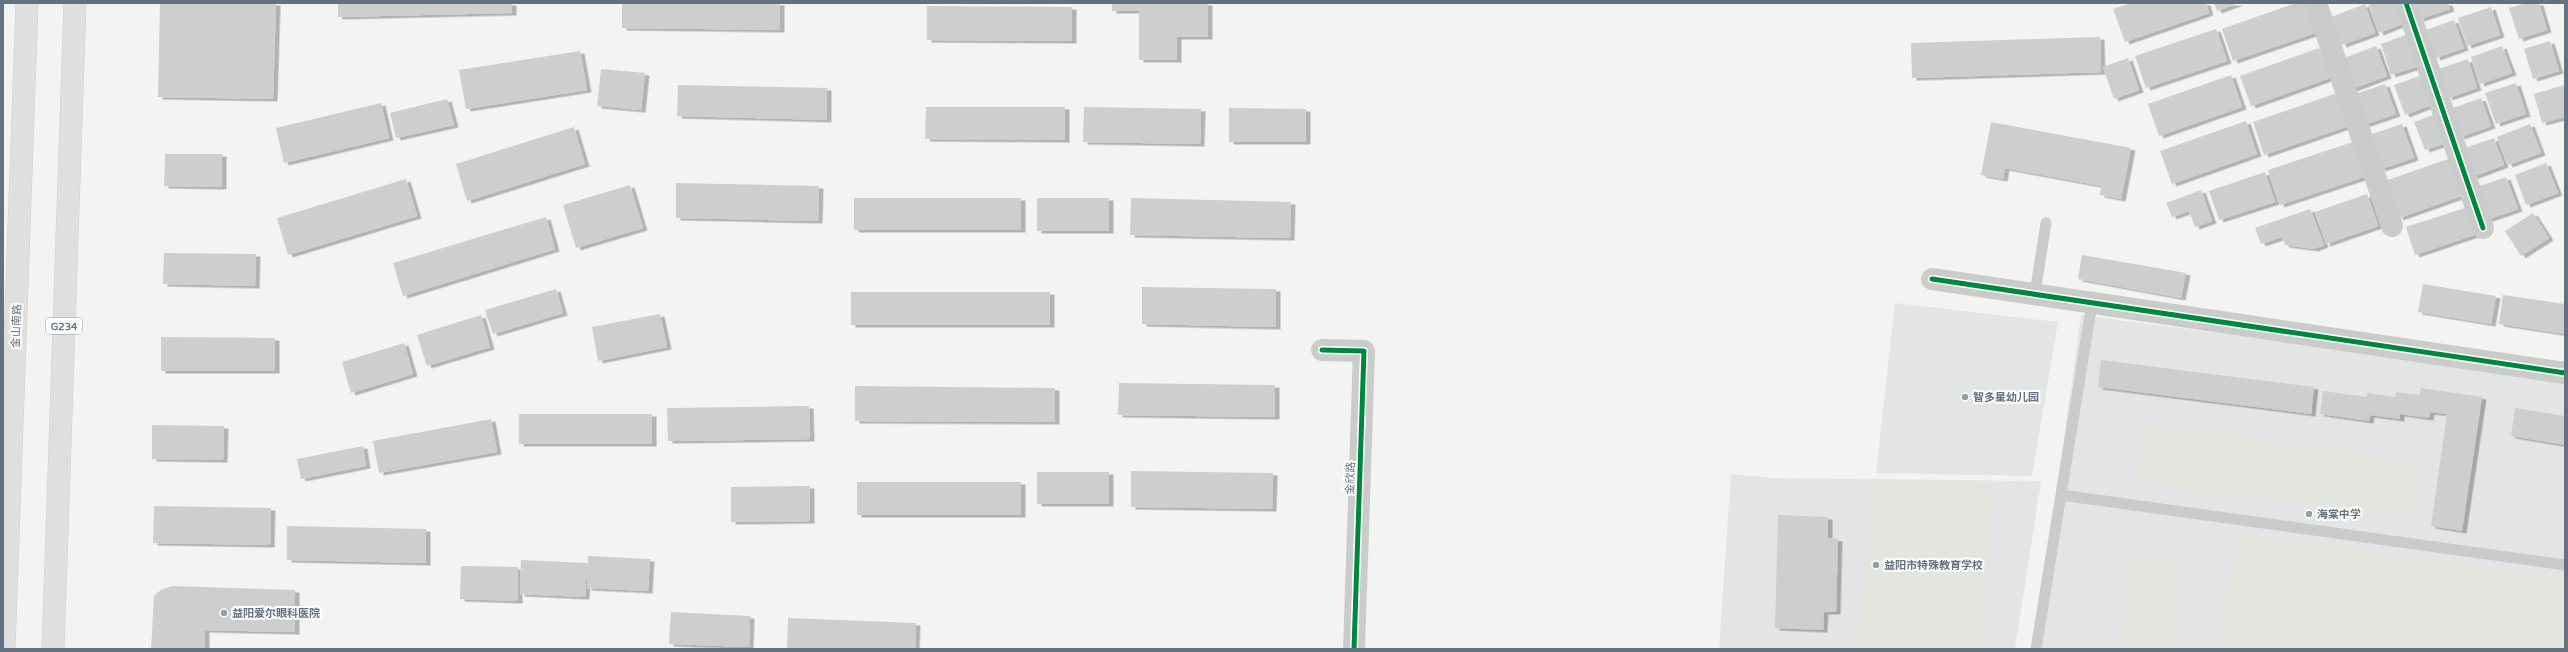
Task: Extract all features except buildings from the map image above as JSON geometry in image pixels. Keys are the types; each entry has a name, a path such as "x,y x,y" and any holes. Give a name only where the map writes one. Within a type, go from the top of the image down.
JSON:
{"highway":[{"name":"金山南路","path":"4,649 6,490 27,3"},
{"name":"G234","path":"53,649 75,3"}],"street":[{"path":"2316,3 2392,226"},
{"path":"2406,3 2483,228"},
{"path":"1932,279 2565,372"},
{"name":"金欣路","path":"1322,350 1364,351 1354,649"}],"lane":[{"path":"2035,294 2046,223"},
{"path":"2036,649 2092,303"},
{"path":"2061,495 2565,565"}],"shaded area":[{"name":"智多星幼儿园","path":"1895,303 2058,322 2032,476 1876,473"},
{"name":"海棠中学","path":"2081,315 2565,379 2565,649 2035,649"},
{"path":"2142,424 2420,462 2412,519 2134,482"},
{"name":"益阳市特殊教育学校","path":"1731,474 1773,478 2041,481 2015,649 1719,649"},
{"path":"1871,483 1994,484 1984,649 1858,649"},
{"path":"2236,533 2565,578 2565,649 2220,649"},
{"path":"2132,557 2183,564 2171,649 2119,649"}],"cycle path":[{"path":"2406,3 2483,228"},
{"path":"1932,279 2565,373"},
{"path":"1322,350 1364,351 1354,649"}],"place":[{"name":"智多星幼儿园","path":"1965,397"},
{"name":"海棠中学","path":"2309,514"},
{"name":"益阳市特殊教育学校","path":"1876,565"},
{"name":"益阳爱尔眼科医院","path":"224,613"}]}
